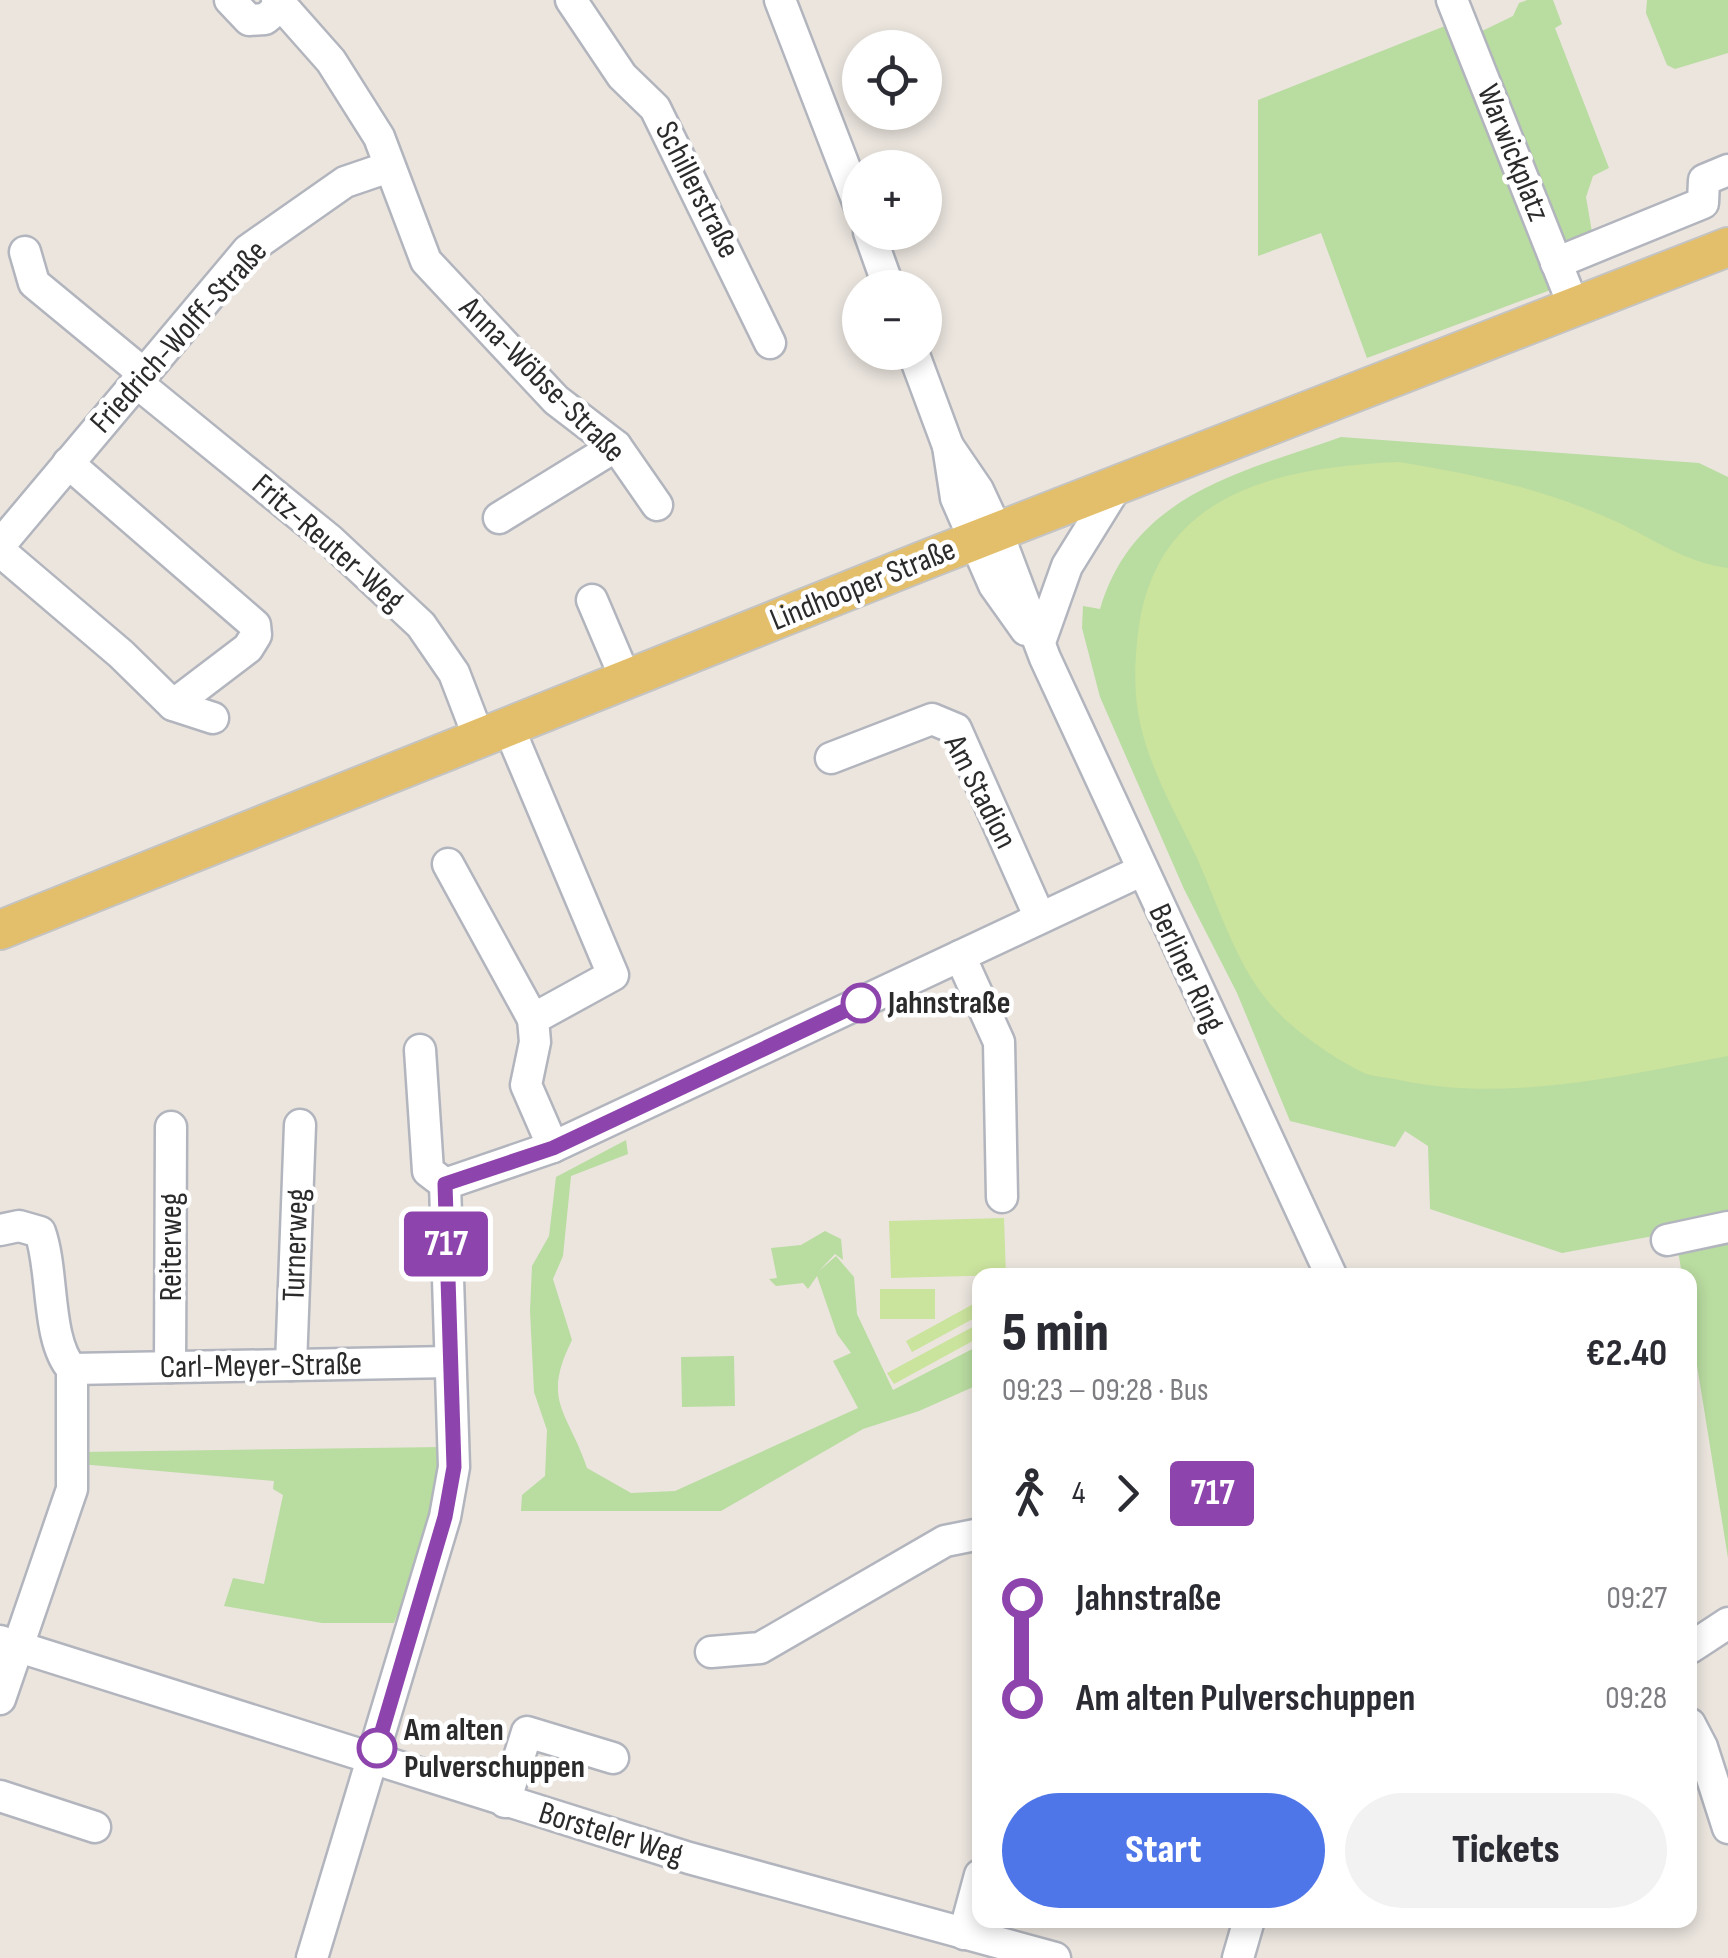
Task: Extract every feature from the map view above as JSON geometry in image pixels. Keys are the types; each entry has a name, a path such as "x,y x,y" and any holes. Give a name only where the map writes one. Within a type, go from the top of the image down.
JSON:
{"main road":[{"name":"Lindhooper Straße","path":"0,930 985,536 1728,247"}],"street":[{"path":"230,0 250,20 265,19 280,2"},
{"name":"Schillerstraße","path":"572,0 622,76 655,108 770,343"},
{"path":"780,0 842,160"},
{"name":"Warwickplatz","path":"1452,0 1574,307"},
{"name":"Anna-Wöbse-Straße","path":"280,2 332,61 379,137 426,262 556,400 616,446 657,505"},
{"name":"Friedrich-Wolff-Straße","path":"0,548 248,250 345,182 389,167"},
{"path":"1556,263 1703,203 1704,180 1728,170"},
{"name":"Fritz-Reuter-Weg","path":"25,252 34,283 330,540 420,625 494,732 613,975 532,1019"},
{"name":"Berliner Ring","path":"920,370 948,446 978,490 985,536 1043,650 1141,871 1328,1268"},
{"path":"499,518 616,446"},
{"path":"68,463 255,625 256,635 248,648 173,705"},
{"path":"1043,650 1067,566 1116,487"},
{"path":"0,548 173,705 212,718"},
{"path":"592,600 626,680"},
{"name":"Am Stadion","path":"831,758 932,719 956,729 1040,918"},
{"path":"448,864 532,1019 535,1042 526,1085 553,1148"},
{"path":"445,1184 553,1148 1141,871"},
{"path":"960,956 999,1042 1002,1197"},
{"path":"420,1050 428,1171 445,1184"},
{"name":"Turnerweg","path":"292,1365 300,1125"},
{"name":"Reiterweg","path":"170,1367 172,1126"},
{"path":"312,1958 445,1517 454,1467 445,1184"},
{"path":"0,1230 19,1226 40,1232 49,1258 58,1340 72,1369 72,1489 8,1644 0,1699"},
{"path":"1668,1240 1728,1227"},
{"name":"Carl-Meyer-Straße","path":"72,1369 450,1362"},
{"path":"711,1652 760,1648 945,1540 972,1535"},
{"path":"1697,1643 1728,1622"},
{"name":"Borsteler Weg","path":"8,1644 505,1802 1055,1958"},
{"path":"505,1802 528,1732 612,1758"},
{"path":"1697,1737 1728,1828"},
{"path":"0,1796 95,1827"},
{"path":"964,1934 972,1904"},
{"path":"1238,1958 1247,1928"}],"green space":[{"path":"1553,0 1562,24 1555,28 1609,168 1593,176 1586,197 1593,238 1566,249 1482,31 1513,16 1519,3"},
{"path":"1647,0 1728,0 1728,53 1675,69 1667,65 1646,13"},
{"path":"1450,24 1556,288 1367,358 1321,233 1258,256 1258,100"},
{"path":"1341,437 1699,463 1728,477 1728,1558 1697,1365 1697,1268 1681,1268 1675,1232 1562,1253 1430,1209 1428,1146 1405,1131 1395,1147 1290,1121 1237,993 1184,889 1100,697 1082,628 1083,606 1100,609 1116,570 1138,539 1165,514 1195,493"},
{"path":"1399,462 1535,491 1615,521 1683,555 1728,568 1728,1056 1522,1088 1439,1086 1375,1076 1337,1058 1297,1030 1266,999 1245,966 1159,779 1142,731 1136,692 1136,652 1151,580 1172,544 1199,516 1233,495 1271,480 1312,471"},
{"path":"626,1140 628,1154 571,1176 563,1256 553,1279 572,1340 559,1378 561,1406 587,1468 631,1493 675,1491 858,1408 833,1361 851,1353 837,1334 817,1276 808,1289 803,1283 776,1286 769,1279 777,1278 771,1248 801,1245 825,1231 841,1239 843,1260 835,1254 819,1271 836,1256 854,1277 857,1314 893,1390 972,1349 972,1388 919,1411 863,1429 721,1511 521,1511 522,1495 545,1476 547,1430 534,1392 530,1311 532,1266 549,1236 556,1177"},
{"path":"1004,1218 1006,1268 972,1268 972,1276 891,1278 889,1221"},
{"path":"880,1289 935,1289 935,1319 880,1319"},
{"path":"972,1305 972,1319 912,1352 906,1341"},
{"path":"972,1327 972,1341 894,1384 887,1373"},
{"path":"734,1356 735,1406 682,1407 681,1357"},
{"path":"443,1447 431,1531 394,1623 322,1623 224,1606 233,1578 264,1584 283,1495 273,1489 274,1481 80,1464 80,1452"}],"bus line":[{"name":"717","path":"377,1748 445,1517 454,1467 445,1184 553,1148 861,1003"}],"place":[{"name":"Jahnstraße","path":"861,1003"},
{"name":"Am alten Pulverschuppen","path":"377,1748"}]}
